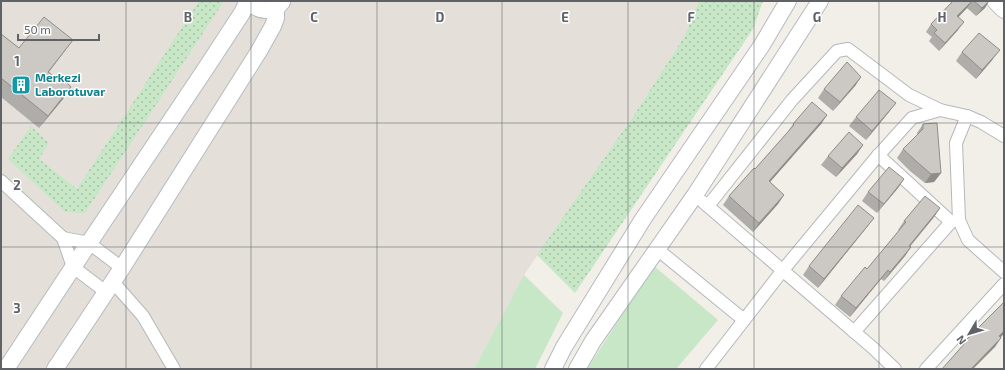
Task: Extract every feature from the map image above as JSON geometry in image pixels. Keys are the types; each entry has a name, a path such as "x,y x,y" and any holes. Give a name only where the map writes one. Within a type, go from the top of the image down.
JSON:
{"main road":[{"path":"6,369 249,1 257,8 263,10 270,10 280,5"},
{"path":"762,45 775,1"},
{"path":"553,369 564,347 643,219 762,45 788,1"},
{"path":"577,369 593,341 695,195 820,1"},
{"path":"995,1 1004,10"},
{"path":"55,369 110,287 259,51 273,26 280,5"}],"street":[{"path":"708,206 792,100 837,51 848,49 909,95 940,110 967,116 981,122 1004,136"},
{"path":"706,369 783,270 878,155 912,118 940,110"},
{"path":"854,332 955,221 956,143 967,116"},
{"path":"878,155 955,221 968,240 1004,272"},
{"path":"1,182 63,238 73,267 110,287 144,316 174,369"},
{"path":"695,195 895,369"},
{"path":"63,238 89,243 122,268"},
{"path":"657,249 744,320"},
{"path":"926,369 1004,284"}],"shaded area":[{"path":"1,1 699,1 684,37 634,115 526,272 474,369 1,369"}],"green space":[{"path":"199,1 224,1 85,213 65,212 8,159 31,126 49,143 39,159 77,189"},
{"path":"699,1 763,1 753,29 575,293 537,255 634,115 684,37"},
{"path":"654,266 718,320 676,369 587,369"},
{"path":"524,275 563,313 535,369 474,369"}],"building":[{"path":"953,1 972,1 957,16 964,22 945,43 934,33 937,30 931,24"},
{"path":"974,1 989,1 982,8"},
{"path":"44,17 73,40 48,72 63,84 65,81 71,87 48,116 1,78 1,34 19,48"},
{"path":"979,33 1000,50 982,70 962,52"},
{"path":"847,62 861,77 840,102 824,89"},
{"path":"879,90 896,103 872,131 856,117"},
{"path":"812,102 827,115 769,181 784,195 759,223 729,196 794,125 793,124"},
{"path":"937,123 941,173 931,174 903,149 923,129 923,124"},
{"path":"849,132 863,145 842,168 828,156"},
{"path":"889,167 904,179 884,204 868,192"},
{"path":"925,196 940,208 890,272 888,270 856,308 841,296 865,267 867,269 906,222 904,221"},
{"path":"858,205 874,218 824,279 809,266"},
{"path":"1004,302 1004,331 999,336 1001,338 971,369 942,369 965,343 964,342"}],"place":[{"name":"Merkezi Laborotuvar","path":"21,85"}]}
